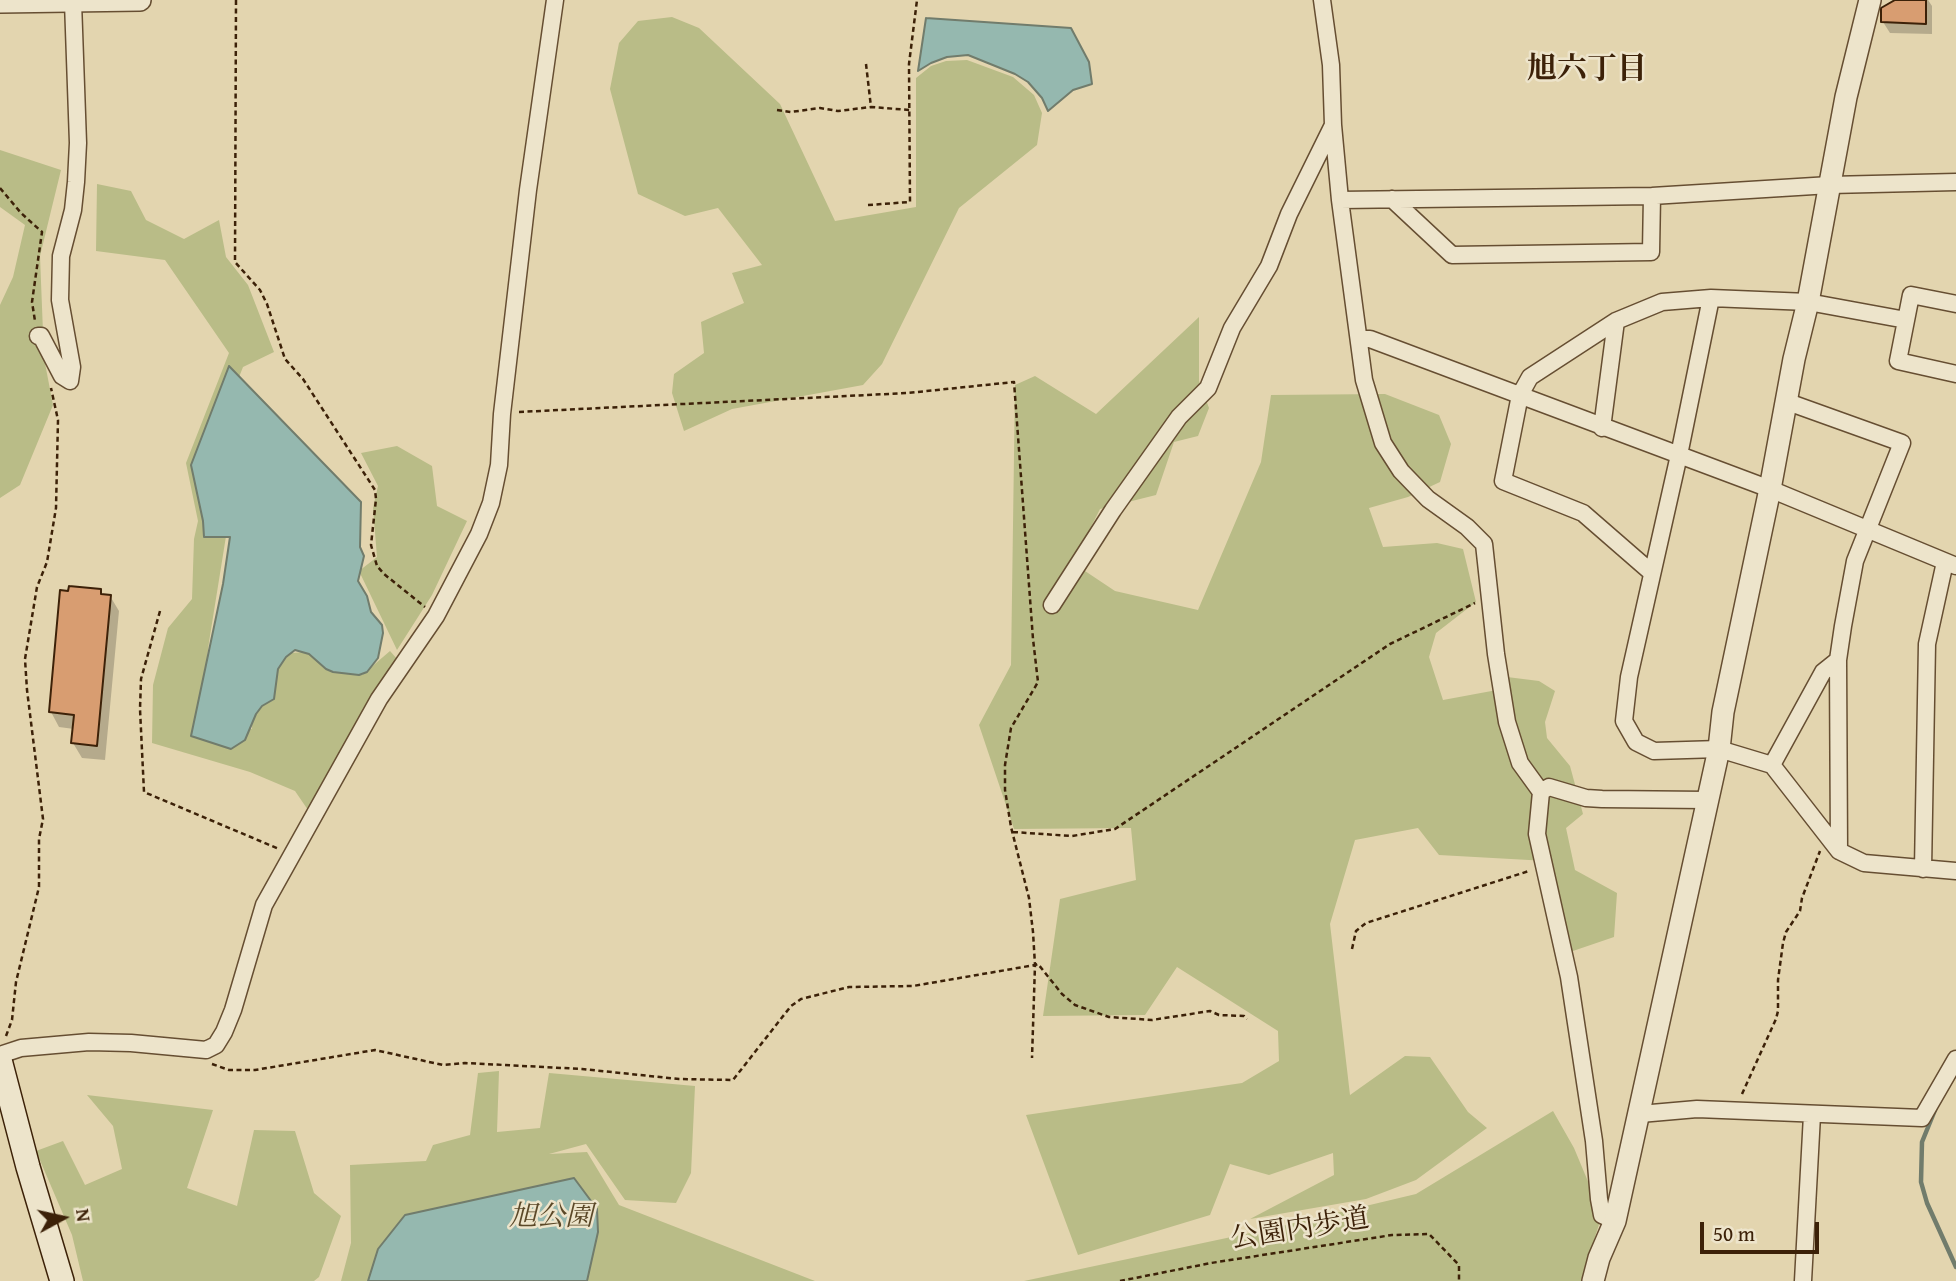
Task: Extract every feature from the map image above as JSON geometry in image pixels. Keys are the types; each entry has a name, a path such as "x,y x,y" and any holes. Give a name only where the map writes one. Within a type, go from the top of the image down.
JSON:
{"main road":[{"path":"1,1056 21,1145 62,1281"}],"street":[{"path":"0,2 140,0"},
{"path":"1,1056 21,1048 89,1042 206,1050 216,1045 224,1032 264,905 390,682 436,616 480,534 491,503 499,465 502,414 528,191 555,0"},
{"path":"1322,0 1331,65 1340,200 1364,380 1383,443 1401,471 1428,499 1467,527 1484,544 1507,722 1520,764 1541,792 1536,834 1569,977 1594,1141 1602,1215 1615,1221"},
{"path":"1593,1281 1599,1258 1615,1221 1719,749 1723,712 1808,302 1846,97 1870,0"},
{"path":"38,336 41,336 62,376 70,381 72,367 60,291 61,256 73,210 76,182 78,130 74,2"},
{"path":"1052,604 1179,416 1208,388 1232,328 1269,266 1289,215 1333,125"},
{"path":"1340,200 1651,196 1830,185 1956,182"},
{"path":"1392,199 1452,255 1651,252 1651,196"},
{"path":"1956,304 1911,295 1898,361 1956,374"},
{"path":"1710,298 1679,455 1629,677 1623,721 1636,742 1654,751 1719,749 1772,765 1839,851 1864,863 1956,871"},
{"path":"1652,573 1583,513 1503,481 1520,395 1530,377 1616,321 1662,302 1710,298 1808,302 1906,320"},
{"path":"1602,428 1616,321"},
{"path":"1360,339 1370,339 1770,489 1951,564 1927,644 1923,869"},
{"path":"1786,401 1902,443 1855,561 1838,660 1839,851"},
{"path":"1772,765 1823,673 1838,660"},
{"path":"1541,792 1549,788 1602,799 1707,800"},
{"path":"1640,1114 1697,1109 1922,1118 1956,1059"},
{"path":"1803,1281 1812,1115"}],"path":[{"path":"236,0 235,262 260,290 267,303 285,359 303,379 375,490 371,545 377,566 384,575 436,616"},
{"path":"868,205 910,202 909,64 917,0"},
{"path":"866,64 871,107"},
{"path":"777,110 791,112 820,108 838,111 871,107 910,110"},
{"path":"0,188 20,213 42,232 32,302 38,336"},
{"path":"502,414 908,393 1014,382 1038,682 1011,728 1005,765 1005,790 1029,898 1035,965 1032,1058"},
{"path":"1,1056 12,1020 16,982 39,887 39,839 43,819 25,659 37,587 47,562 56,508 58,419 51,386"},
{"path":"1013,832 1072,836 1115,830 1390,644 1490,597"},
{"path":"160,611 141,679 144,792 292,856"},
{"path":"1737,1110 1738,1102 1776,1018 1783,943 1786,932 1800,911 1802,898 1826,834"},
{"path":"1352,949 1356,931 1376,918 1544,866"},
{"path":"206,1050 213,1064 229,1070 256,1070 375,1050 443,1065 465,1063 582,1069 679,1079 733,1080 791,1006 801,999 849,987 914,986 1038,964 1062,994 1075,1005 1109,1017 1152,1020 1210,1011 1219,1015 1244,1016 1247,1019"},
{"name":"公園内歩道","path":"1120,1281 1392,1235 1429,1234 1459,1265 1459,1281"}],"green space":[{"path":"672,17 699,28 780,104 835,221 916,207 916,78 931,66 946,61 967,60 1013,77 1034,95 1042,113 1037,145 959,208 882,364 863,385 732,409 684,431 672,393 674,374 704,353 701,322 744,303 732,273 762,265 718,208 685,216 638,194 610,89 619,43 638,21"},
{"path":"0,150 61,170 40,256 44,358 53,405 20,485 0,498 0,305 13,277 25,225 0,207"},
{"path":"97,184 131,191 146,220 184,239 219,220 226,257 248,285 274,352 243,367 207,458 227,530 200,716 252,729 252,683 277,654 319,651 362,675 390,651 398,660 308,810 295,791 250,772 152,743 153,685 168,628 192,599 194,539 198,521 186,463 229,353 165,260 96,251"},
{"path":"1199,317 1199,381 1209,408 1198,436 1174,442 1156,495 1100,509 1073,563 1115,591 1198,610 1261,462 1271,395 1385,394 1439,415 1451,444 1440,482 1408,497 1369,508 1383,547 1437,543 1463,549 1476,602 1436,633 1429,657 1443,700 1497,690 1507,677 1539,681 1555,691 1545,722 1547,738 1570,766 1583,814 1566,828 1575,870 1617,893 1614,937 1570,952 1547,861 1439,855 1418,828 1355,840 1330,924 1350,1095 1405,1056 1430,1057 1468,1112 1487,1128 1416,1180 1366,1199 1250,1219 1334,1175 1333,1153 1269,1175 1230,1164 1210,1215 1078,1255 1026,1115 1242,1083 1279,1061 1278,1031 1177,967 1145,1015 1043,1016 1060,899 1136,880 1131,828 1014,829 979,725 1011,665 1015,385 1035,376 1096,414"},
{"path":"397,446 432,466 437,506 467,521 432,595 397,650 359,571 377,557 373,508 378,486 361,453"},
{"name":"旭公園","path":"499,1071 497,1132 540,1128 549,1073 695,1086 691,1173 676,1203 625,1200 586,1144 549,1154 587,1152 619,1205 815,1281 341,1281 351,1243 350,1165 426,1161 433,1145 470,1135 478,1073"},
{"path":"87,1095 213,1110 187,1188 237,1206 254,1130 295,1131 314,1193 341,1216 319,1277 314,1281 83,1281 72,1235 36,1151 63,1141 85,1185 122,1169 113,1126"},
{"path":"1553,1111 1574,1148 1602,1215 1581,1281 1024,1281 1269,1229 1416,1194"}],"water":[{"path":"926,18 1071,28 1089,62 1092,84 1073,90 1048,111 1042,98 1028,82 968,55 947,57 918,71"},
{"path":"229,366 361,502 360,547 364,556 358,581 367,596 371,612 382,625 383,633 378,658 367,672 359,675 333,672 309,654 295,650 278,669 274,699 262,706 256,714 245,740 231,749 191,736 223,584 230,537 204,537 191,465"},
{"path":"574,1178 597,1209 598,1232 587,1281 368,1281 378,1249 405,1215"}],"building":[{"path":"1895,0 1926,0 1926,24 1881,22 1881,8"},
{"path":"69,586 101,589 101,594 111,595 97,746 71,743 74,715 49,712 60,590 68,591"}],"waterway":[{"path":"1935,1110 1922,1142 1921,1182 1927,1203 1956,1267"}],"district":[{"name":"旭六丁目","path":"1587,70"}]}
